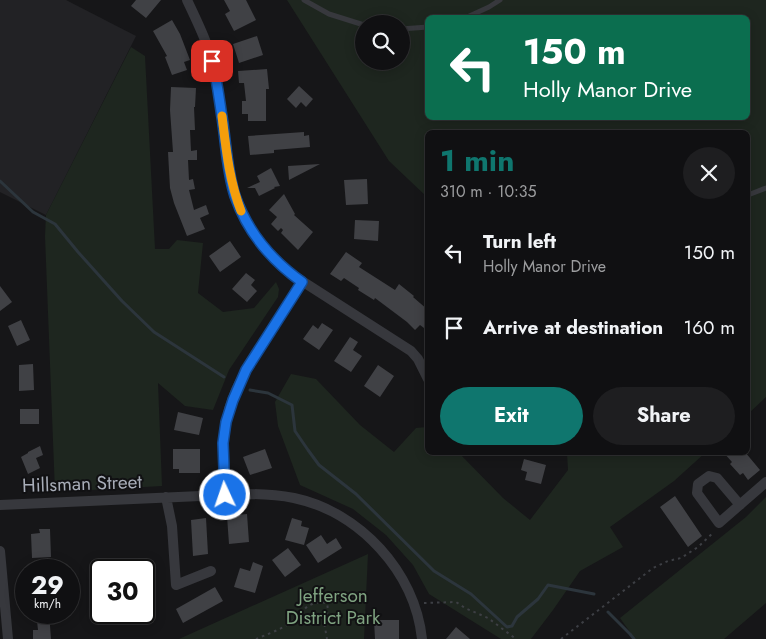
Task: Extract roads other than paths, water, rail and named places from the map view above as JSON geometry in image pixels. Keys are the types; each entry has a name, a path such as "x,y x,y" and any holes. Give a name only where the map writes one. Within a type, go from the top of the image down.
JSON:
{"street":[{"path":"187,0 199,25 215,71 230,177 243,216 252,232 277,263 302,282 411,352 418,358 425,373"},
{"path":"225,495 223,443 228,415 234,396 246,370 302,282"},
{"path":"740,505 717,478 709,476 698,484 697,493 719,522 740,505 766,482"},
{"name":"Hillsman Street","path":"0,504 272,494 296,498 334,512 365,532 379,547 392,563 412,598 422,639"},
{"name":"Hillsman Street","path":"166,497 172,526 176,585 212,571"},
{"path":"0,550 8,639"}],"lane":[{"path":"304,0 329,14 355,22"},
{"path":"472,15 500,0"},
{"path":"410,28 425,27"},
{"path":"750,194 766,188"}],"waterway":[{"path":"0,181 33,212 55,224 122,301 154,332 224,377"},
{"path":"250,390 268,393 292,405 295,431 319,465 356,494 434,571 471,594 507,627 512,626 517,617 538,599 548,585 594,594"},
{"path":"608,612 634,639"}],"park label":[{"name":"Jefferson District Park","path":"333,606"}]}
